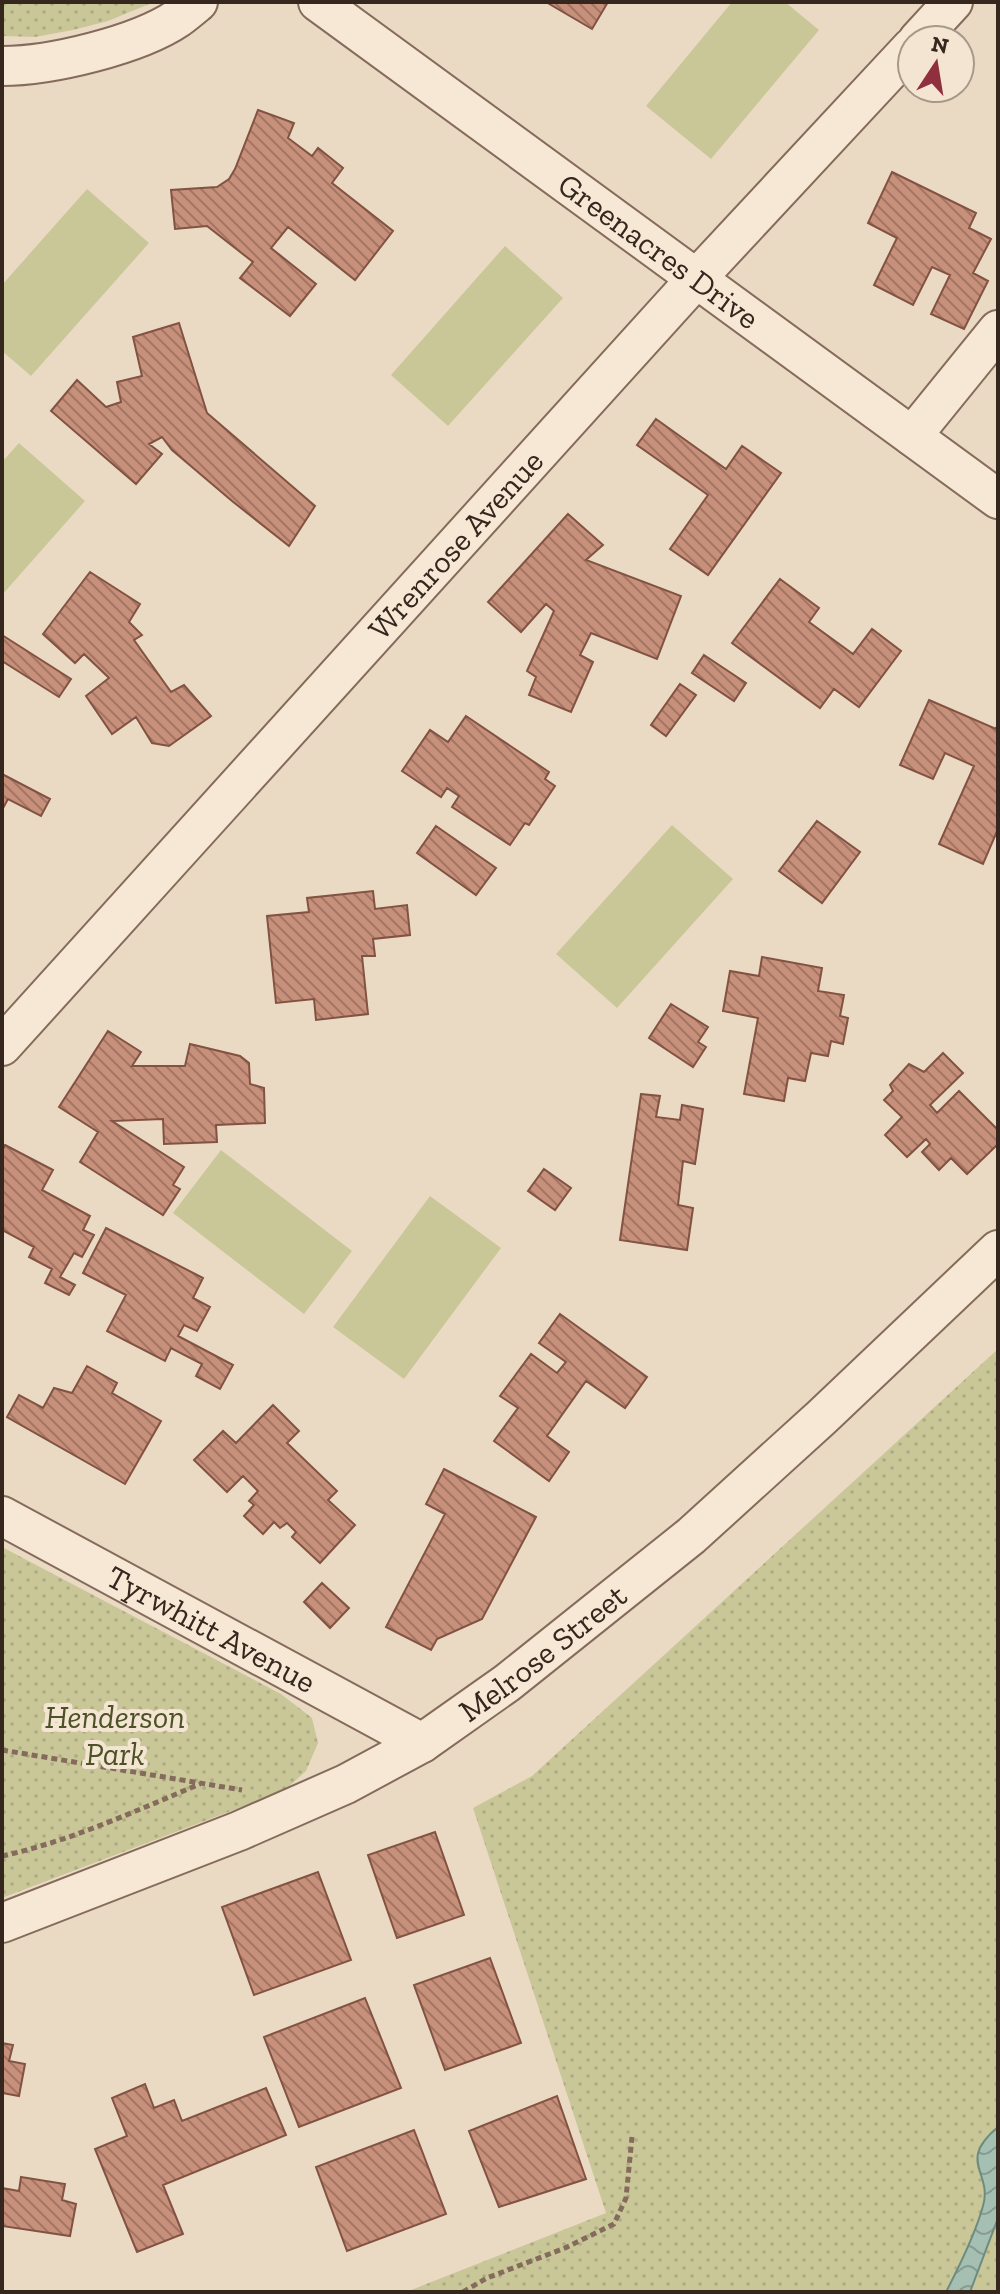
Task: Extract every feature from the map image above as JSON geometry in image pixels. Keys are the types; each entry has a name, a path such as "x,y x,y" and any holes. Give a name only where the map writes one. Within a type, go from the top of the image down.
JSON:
{"street":[{"path":"2,66 55,60 99,50 147,34 178,18 198,2"},
{"name":"Greenacres Drive","path":"318,2 998,499"},
{"path":"933,24 953,2"},
{"name":"Wrenrose Avenue","path":"2,1046 697,278 896,64"},
{"path":"912,436 998,330"},
{"name":"Melrose Street","path":"2,1923 239,1831 346,1784 422,1743 507,1683 691,1536 998,1250"},
{"name":"Tyrwhitt Avenue","path":"2,1516 422,1743"}],"path":[{"path":"2,1750 246,1791"},
{"path":"2,1856 31,1850 201,1783"},
{"path":"463,2292 487,2278 565,2248 614,2224 626,2198 632,2137"}],"green space":[{"path":"2,2 154,2 108,21 35,37 2,36"},
{"path":"732,2 785,2 819,30 711,159 646,106"},
{"path":"87,189 149,243 31,376 2,351 2,285"},
{"path":"505,246 563,298 448,426 391,375"},
{"path":"19,443 85,501 2,595 2,462"},
{"path":"672,825 733,879 617,1008 556,954"},
{"path":"221,1150 352,1251 304,1314 173,1213"},
{"path":"430,1196 501,1248 404,1379 333,1327"},
{"path":"998,1349 998,2292 406,2292 606,2213 473,1808 532,1776"},
{"name":"Henderson Park","path":"2,1547 281,1694 312,1718 318,1743 306,1771 284,1791 2,1898"}],"water":[{"path":"998,2127 998,2218 970,2292 946,2292 962,2261 983,2206 985,2194 978,2167 979,2149"}],"building":[{"path":"546,2 608,2 592,29"},
{"path":"258,110 294,123 288,138 312,156 318,148 343,168 332,183 393,231 355,280 288,227 271,248 316,284 290,316 240,278 253,262 207,226 175,229 171,190 217,187 229,179"},
{"path":"892,172 976,213 969,228 991,239 973,273 988,281 964,329 931,314 950,275 932,267 913,305 874,285 897,238 868,223"},
{"path":"179,323 207,413 315,506 289,546 172,450 162,437 149,444 162,454 136,484 51,411 77,380 106,407 121,402 117,382 142,376 133,337"},
{"path":"656,419 726,469 742,446 781,473 708,575 670,549 708,495 637,445"},
{"path":"568,514 603,545 586,560 681,596 657,659 591,633 580,655 593,662 571,712 529,695 536,677 527,671 554,611 546,604 521,632 488,602"},
{"path":"90,572 140,604 129,622 142,635 134,640 171,692 184,685 211,716 169,746 152,743 136,717 112,734 86,696 109,678 84,654 75,663 43,634"},
{"path":"780,579 819,608 809,622 853,654 872,629 901,651 859,707 834,689 820,708 732,643"},
{"path":"2,635 71,679 59,697 2,661"},
{"path":"704,655 746,683 734,701 692,673"},
{"path":"680,684 696,695 666,736 651,725"},
{"path":"929,700 996,729 998,723 998,829 983,864 939,844 974,766 945,753 933,779 900,765"},
{"path":"466,716 549,772 545,779 555,786 529,825 525,823 510,845 452,807 459,796 447,788 441,797 402,771 430,730 448,742"},
{"path":"2,774 50,799 41,816 8,799 2,810"},
{"path":"817,821 860,852 822,903 779,871"},
{"path":"436,826 496,868 476,895 417,853"},
{"path":"373,891 375,909 407,905 410,935 373,939 375,956 362,956 368,1014 316,1020 314,999 276,1003 267,916 309,912 307,898"},
{"path":"762,957 822,968 818,991 844,995 840,1016 848,1018 843,1044 831,1041 828,1056 811,1053 805,1081 788,1078 784,1101 744,1094 758,1018 723,1011 730,971 759,976"},
{"path":"671,1004 708,1027 698,1042 706,1047 693,1067 649,1038"},
{"path":"108,1031 141,1052 132,1066 185,1066 190,1044 240,1056 249,1063 250,1084 264,1088 265,1123 216,1125 217,1142 164,1144 163,1119 112,1121 184,1167 173,1185 180,1189 163,1215 80,1162 98,1132 59,1107"},
{"path":"943,1053 963,1073 930,1105 937,1113 959,1091 998,1130 998,1144 967,1174 951,1158 939,1170 922,1152 930,1144 926,1139 907,1157 885,1135 902,1117 884,1100 893,1091 890,1085 909,1064 924,1072"},
{"path":"641,1094 660,1096 656,1117 680,1120 682,1105 703,1109 695,1164 683,1161 678,1205 693,1208 687,1250 620,1240"},
{"path":"5,1145 53,1170 42,1190 90,1216 83,1230 94,1235 82,1257 74,1253 60,1277 75,1285 69,1295 45,1283 52,1269 29,1257 34,1247 2,1230 2,1151"},
{"path":"544,1169 571,1188 555,1210 528,1191"},
{"path":"106,1228 203,1278 193,1298 210,1307 197,1331 184,1325 178,1336 233,1365 220,1389 196,1376 202,1364 171,1348 165,1361 107,1331 126,1295 83,1273"},
{"path":"560,1314 647,1377 625,1408 586,1381 547,1436 569,1452 549,1481 494,1441 518,1408 500,1396 531,1354 557,1373 566,1362 539,1343"},
{"path":"87,1366 117,1383 112,1393 161,1421 125,1484 7,1417 19,1395 43,1408 54,1388 72,1393"},
{"path":"273,1405 299,1431 287,1443 337,1491 328,1500 355,1525 320,1563 292,1537 296,1532 287,1523 280,1528 274,1522 263,1534 244,1516 254,1505 249,1501 258,1491 243,1476 227,1492 194,1460 223,1431 236,1443"},
{"path":"444,1469 536,1517 482,1619 437,1639 431,1650 386,1627 445,1514 426,1504"},
{"path":"322,1583 349,1608 330,1628 304,1602"},
{"path":"435,1832 464,1915 397,1938 368,1855"},
{"path":"318,1872 351,1960 254,1995 222,1907"},
{"path":"490,1958 521,2043 445,2070 414,1985"},
{"path":"365,1998 401,2088 299,2127 264,2037"},
{"path":"2,2043 13,2045 9,2061 25,2064 19,2096 2,2093"},
{"path":"145,2084 154,2108 174,2100 182,2121 266,2088 286,2135 163,2185 183,2234 137,2252 95,2149 127,2136 112,2098"},
{"path":"557,2096 586,2179 499,2207 469,2131"},
{"path":"414,2130 446,2214 347,2251 316,2167"},
{"path":"21,2177 65,2184 62,2200 76,2204 70,2236 2,2226 2,2188 19,2191"}]}
